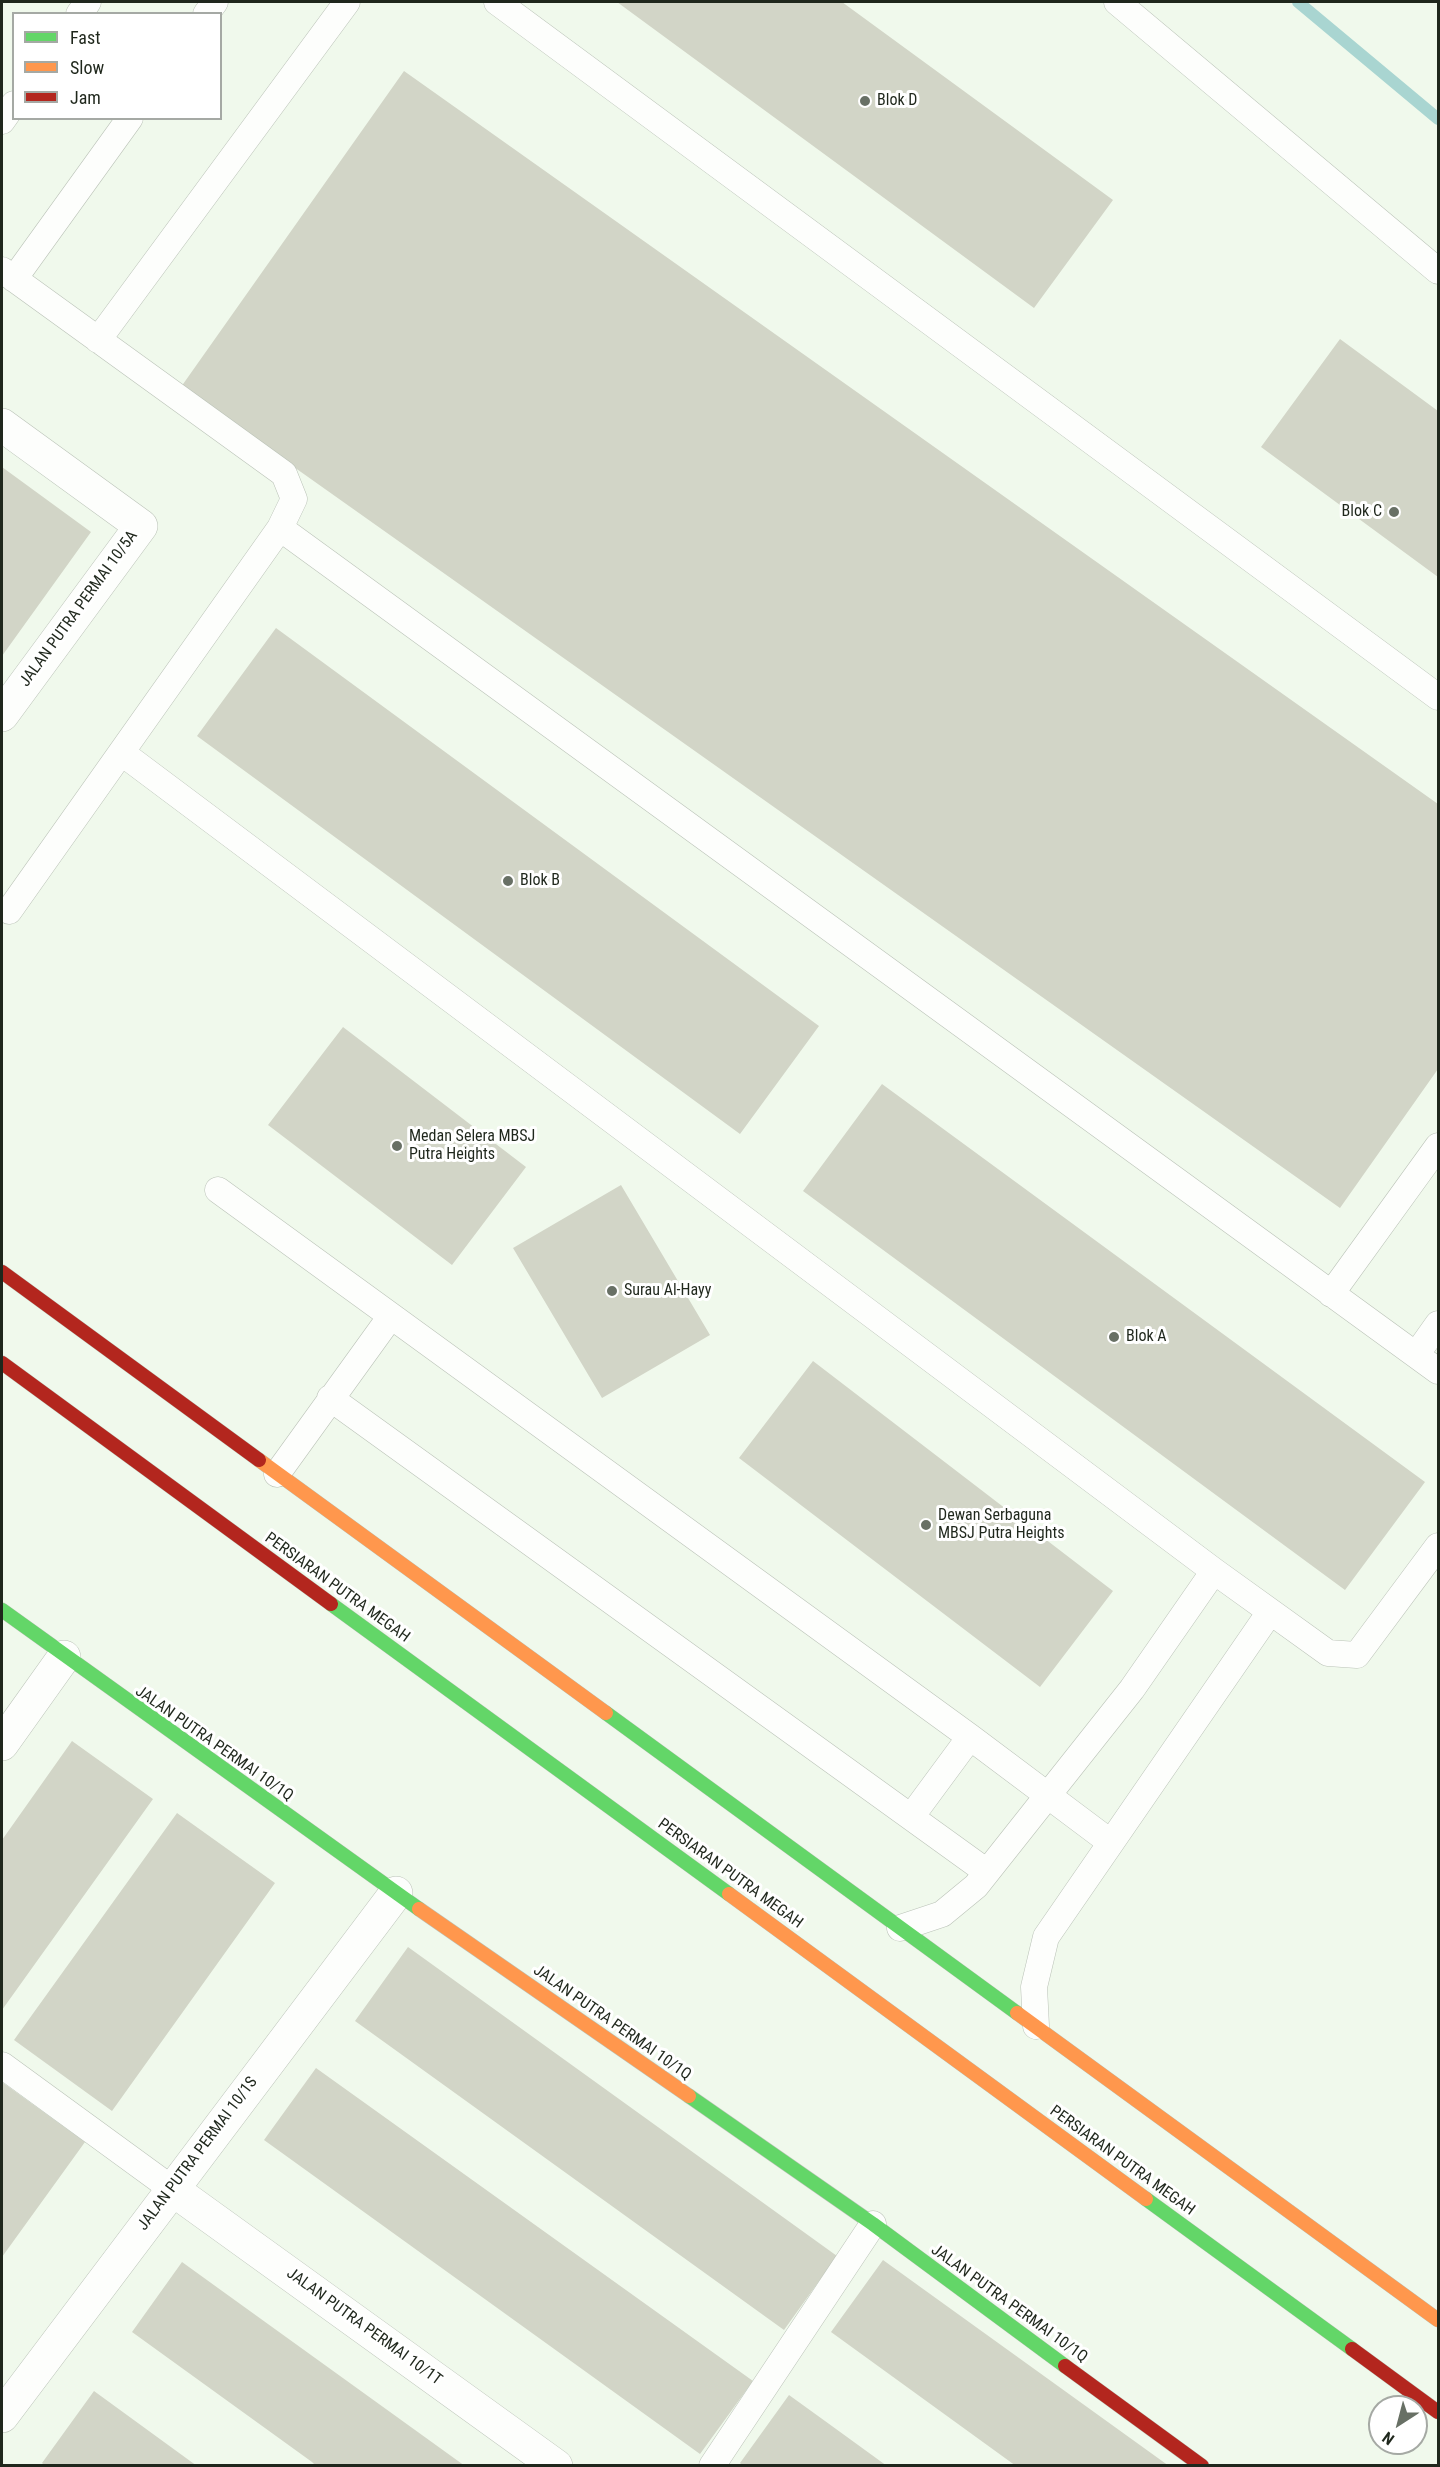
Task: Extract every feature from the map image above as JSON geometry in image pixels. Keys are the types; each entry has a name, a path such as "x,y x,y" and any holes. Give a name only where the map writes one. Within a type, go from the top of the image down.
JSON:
{"street":[{"name":"JALAN PUTRA PERMAI 10/5A","path":"2,425 141,526 2,715"},
{"path":"2,1272 1438,2319"},
{"name":"PERSIARAN PUTRA MEGAH","path":"2,1363 1438,2412"},
{"name":"JALAN PUTRA PERMAI 10/1Q","path":"2,1610 64,1657 396,1893 873,2224 1202,2466"},
{"path":"2,1744 64,1657"},
{"name":"JALAN PUTRA PERMAI 10/1S","path":"2,2416 396,1893"},
{"name":"JALAN PUTRA PERMAI 10/1T","path":"172,2189 556,2466"}],"lane":[{"path":"98,340 347,2"},
{"path":"497,2 1438,697"},
{"path":"1117,2 1438,271"},
{"path":"2,121 12,107"},
{"path":"9,911 280,528 294,500 284,474 8,275 128,120"},
{"path":"280,528 1438,1371"},
{"path":"122,753 1214,1571 1328,1653 1357,1655 1438,1546"},
{"path":"1331,1294 1438,1146"},
{"path":"218,1190 970,1737 1110,1842"},
{"path":"277,1474 391,1316"},
{"path":"1416,1355 1438,1324"},
{"path":"330,1398 911,1817 981,1879"},
{"path":"900,1928 942,1914 981,1879 1132,1689 1214,1571"},
{"path":"1036,2026 1034,1987 1046,1937 1270,1612"},
{"path":"911,1817 970,1737"},
{"path":"2,2066 172,2189"},
{"path":"712,2466 873,2224"}],"building":[{"name":"Blok D","path":"617,2 842,2 1113,200 1034,308"},
{"path":"404,71 1438,804 1438,1069 1340,1208 181,387"},
{"name":"Blok C","path":"1340,339 1438,411 1438,577 1261,447"},
{"path":"2,467 91,532 2,656"},
{"name":"Blok B","path":"276,628 819,1026 740,1134 197,736"},
{"name":"Medan Selera MBSJ Putra Heights","path":"343,1027 526,1167 452,1265 268,1125"},
{"name":"Blok A","path":"882,1084 1425,1482 1345,1590 803,1191"},
{"name":"Surau Al-Hayy","path":"621,1185 710,1335 602,1398 513,1248"},
{"name":"Dewan Serbaguna MBSJ Putra Heights","path":"813,1361 1113,1591 1040,1687 739,1458"},
{"path":"72,1741 153,1799 2,2010 2,1840"},
{"path":"177,1813 275,1883 112,2111 14,2040"},
{"path":"408,1947 837,2256 784,2330 355,2021"},
{"path":"316,2068 753,2381 700,2454 264,2140"},
{"path":"2,2082 85,2142 2,2257"},
{"path":"883,2260 1169,2466 1016,2466 831,2332"},
{"path":"182,2262 465,2466 316,2466 132,2332"},
{"path":"94,2391 197,2466 45,2466 42,2463"},
{"path":"789,2395 887,2466 743,2466 740,2463"}],"waterway":[{"path":"1298,2 1438,119"}],"traffic: fast":[{"path":"331,1604 729,1894"},
{"path":"2,1610 419,1909"},
{"path":"606,1713 1017,2013"},
{"path":"689,2096 873,2224 1065,2366"},
{"path":"1146,2199 1352,2349"}],"traffic: slow":[{"path":"259,1460 606,1713"},
{"path":"729,1894 1146,2199"},
{"path":"419,1909 689,2096"},
{"path":"1017,2013 1438,2320"}],"traffic: jam":[{"path":"2,1272 259,1460"},
{"path":"2,1363 331,1604"},
{"path":"1352,2349 1438,2412"},
{"path":"1065,2366 1202,2466"}],"place":[{"name":"Blok D","path":"865,101"},
{"name":"Blok C","path":"1394,512"},
{"name":"Blok B","path":"508,881"},
{"name":"Medan Selera MBSJ Putra Heights","path":"397,1146"},
{"name":"Surau Al-Hayy","path":"612,1291"},
{"name":"Blok A","path":"1114,1337"},
{"name":"Dewan Serbaguna MBSJ Putra Heights","path":"926,1525"}]}
